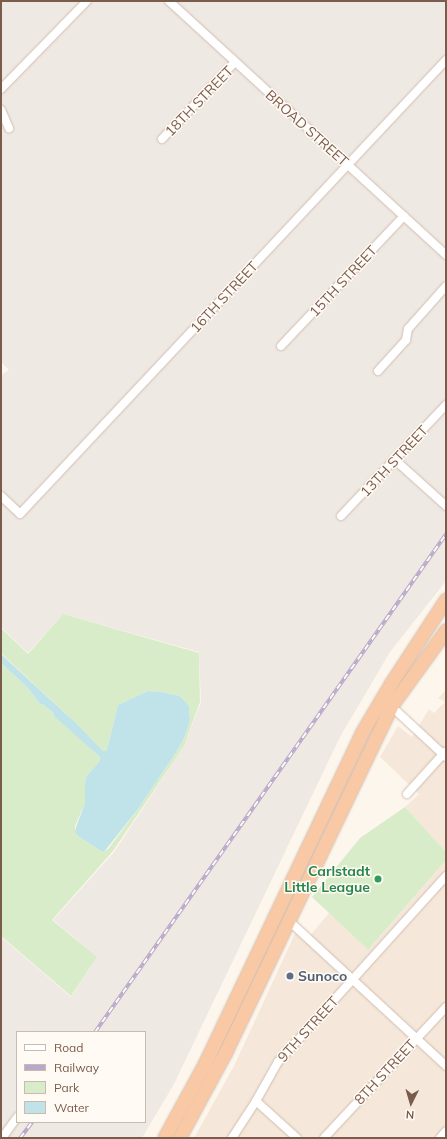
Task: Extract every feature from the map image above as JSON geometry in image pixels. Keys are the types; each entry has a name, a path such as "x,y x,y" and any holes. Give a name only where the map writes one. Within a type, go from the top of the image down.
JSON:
{"highway":[{"path":"164,1138 205,1063 362,732 446,599"},
{"path":"413,650 446,608"},
{"path":"179,1138 225,1053 391,706 446,630"}],"street":[{"path":"1,89 87,1"},
{"name":"BROAD STREET","path":"169,1 446,255"},
{"name":"16TH STREET","path":"1,496 20,514 446,60"},
{"name":"18TH STREET","path":"162,139 235,62"},
{"path":"1,110 9,128"},
{"name":"15TH STREET","path":"281,346 404,216"},
{"path":"378,371 406,340 408,329 446,286"},
{"name":"13TH STREET","path":"342,516 446,405"},
{"path":"395,460 446,506"},
{"path":"391,706 445,754 407,794"},
{"name":"9TH STREET","path":"232,1138 256,1101 278,1062 446,876"},
{"path":"288,920 446,1066"},
{"name":"8TH STREET","path":"324,1138 446,1007"},
{"path":"256,1101 297,1138"},
{"path":"2,1138 16,1118"},
{"path":"440,1138 446,1131"}],"shaded area":[{"path":"1,1 446,1 446,581 390,652 340,737 174,1084 142,1138 1,1138 1,937 71,997 97,957 53,920 114,852 184,746 201,702 199,652 63,614 28,653 1,627 1,375 9,370 1,362"},
{"path":"446,690 446,852 405,807 419,794 380,757 398,726 412,737 429,709 434,713 445,702 438,698"},
{"path":"446,860 446,1138 194,1138 234,1066 298,927 308,938 329,913 368,950"}],"green space":[{"path":"63,614 199,653 200,702 184,746 113,851 52,920 97,957 71,996 1,936 1,663 27,687 40,704 44,705 100,757 99,762 86,777 85,803 75,826 75,832 78,836 104,852 109,848 138,809 177,751 185,736 190,720 189,706 180,696 148,691 118,705 108,746 106,751 103,751 78,725 1,653 1,628 28,654"},
{"name":"Carlstadt Little League","path":"405,807 446,852 446,860 368,950 312,897 360,838"}],"water":[{"path":"1,654 78,725 103,751 106,751 108,746 118,705 148,691 180,696 189,706 190,720 185,736 177,751 138,809 104,852 78,836 75,832 85,803 86,777 99,762 100,757 55,717 53,713 44,705 40,704 27,687 1,663"}],"railway":[{"path":"96,1031 446,534"},
{"path":"20,1138 31,1123"}],"place":[{"name":"Carlstadt Little League","path":"378,879"},
{"name":"Sunoco","path":"290,976"}]}
